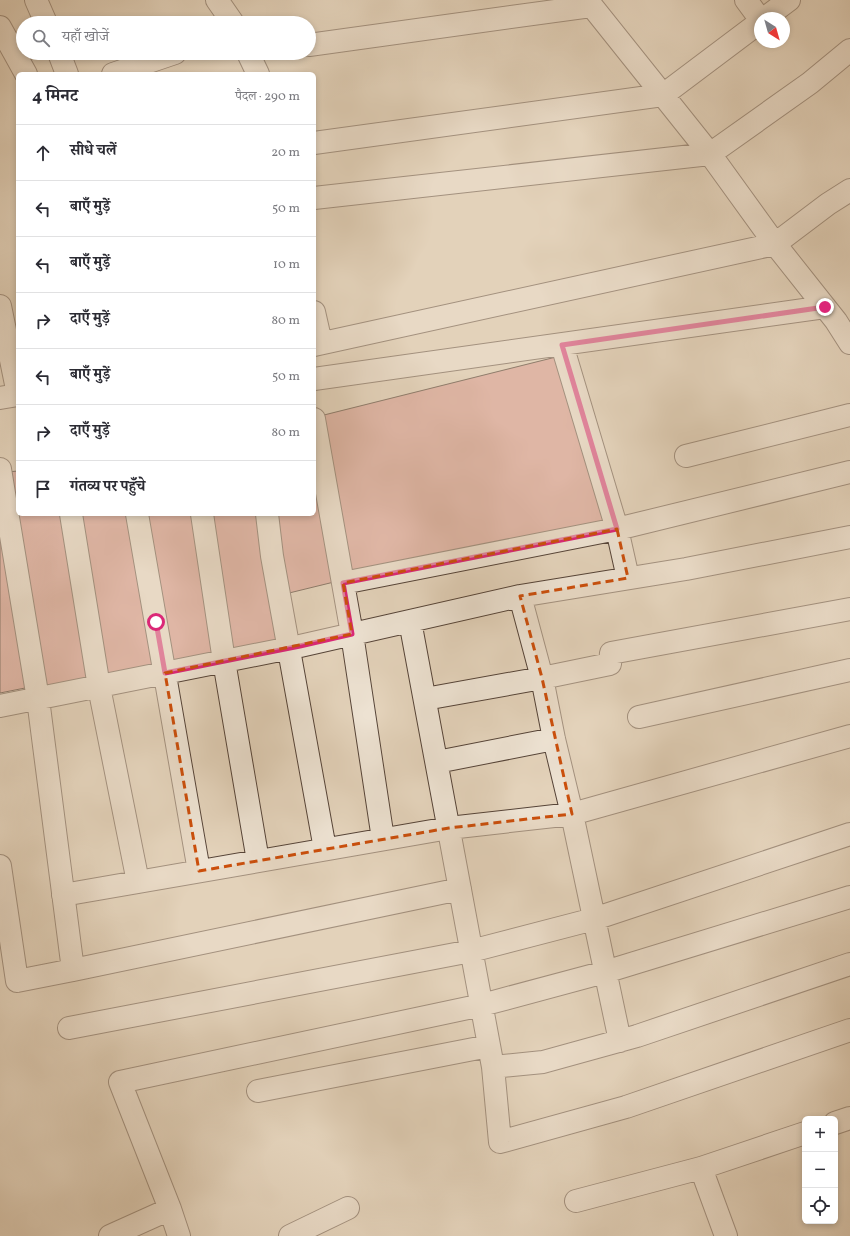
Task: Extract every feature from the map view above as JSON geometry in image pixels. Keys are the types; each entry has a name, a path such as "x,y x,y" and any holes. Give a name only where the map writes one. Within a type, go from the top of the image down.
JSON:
{"street":[{"path":"36,0 43,16"},
{"path":"217,0 228,16"},
{"path":"746,0 754,12"},
{"path":"773,12 789,0"},
{"path":"316,44 589,3 710,154 775,244 836,321 850,342"},
{"path":"316,143 663,96 754,25"},
{"path":"0,27 16,56"},
{"path":"316,198 710,154 810,83 850,50"},
{"path":"18,60 25,72"},
{"path":"62,60 66,72"},
{"path":"119,72 155,60"},
{"path":"252,60 257,72"},
{"path":"316,333 317,344 775,244 828,204 850,190"},
{"path":"0,306 16,384"},
{"path":"316,379 825,307"},
{"path":"562,345 617,529 628,578"},
{"path":"0,398 16,394"},
{"path":"686,456 850,415"},
{"path":"316,430 352,634 383,839"},
{"path":"0,469 38,698 73,970"},
{"path":"343,583 617,529 850,472"},
{"path":"70,516 99,687 138,882"},
{"path":"137,516 199,872"},
{"path":"202,516 224,661 258,861"},
{"path":"266,516 288,648 325,849"},
{"path":"0,706 288,648 520,596 686,568 850,537"},
{"path":"520,596 542,678 620,1041"},
{"path":"425,699 610,664 611,653 850,609"},
{"path":"410,621 491,1057 500,1142 626,1107 850,1030"},
{"path":"639,717 850,670"},
{"path":"63,895 449,828 572,814 850,736"},
{"path":"437,762 554,739"},
{"path":"69,1028 472,951 594,919 850,834"},
{"path":"0,866 17,981 460,889"},
{"path":"179,1236 120,1082 482,1005 605,972 850,897"},
{"path":"258,1091 491,1057 543,1062 620,1041 850,964"},
{"path":"838,1122 850,1118"},
{"path":"576,1201 702,1168 802,1134"},
{"path":"702,1168 726,1236"},
{"path":"290,1236 348,1208"},
{"path":"110,1236 170,1210"}],"highlighted area":[{"path":"617,529 628,578 520,596 542,678 572,814 449,828 199,871 165,673 352,634 343,583"}],"building":[{"path":"556,357 609,525 348,574 324,415"},
{"path":"16,471 16,516 65,516 92,678 43,689 7,472"},
{"path":"316,475 334,582 285,594 273,516 316,516"},
{"path":"0,500 30,687 0,693"},
{"path":"81,516 131,516 156,668 108,678"},
{"path":"144,516 195,516 218,655 170,665"},
{"path":"207,516 260,516 282,641 230,653"}],"route":[{"path":"156,622 165,673 300,646 352,634 343,583 617,529 562,345 825,307"}]}
